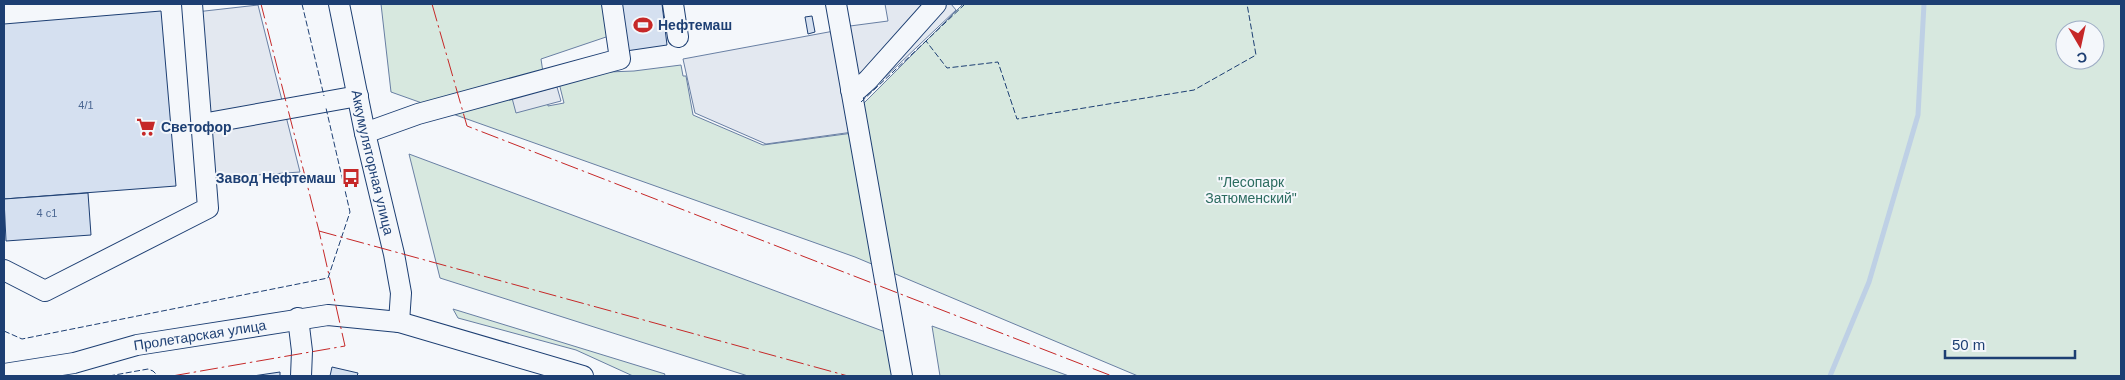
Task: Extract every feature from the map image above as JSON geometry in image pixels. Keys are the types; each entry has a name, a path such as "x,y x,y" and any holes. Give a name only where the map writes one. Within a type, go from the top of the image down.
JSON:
{"street":[{"path":"4,270 45,291 208,208 192,4"},
{"name":"Аккумуляторная улица","path":"339,4 365,133 398,273 401,293 399,322"},
{"path":"365,133 446,106 620,59 612,4"},
{"path":"672,4 678,37"},
{"path":"836,4 902,376"},
{"path":"851,90 858,89 868,80 936,4"},
{"path":"202,124 358,96"},
{"name":"Пролетарская улица","path":"4,374 74,363 137,345 298,318 328,316 399,322 573,375"},
{"path":"298,318 302,350 300,376"}],"green space":[{"name":"\"Лесопарк Затюменский\"","path":"381,4 605,4 609,36 541,59 548,106 564,103 559,83 608,72 681,65 683,76 686,76 693,115 763,145 853,133 826,4 843,4 861,106 963,4 2121,4 2121,376 1138,376 855,257 391,92"},
{"path":"409,154 888,333 897,376 748,376 440,278"},
{"path":"453,309 665,374 664,376 633,376 576,350 458,318"},
{"path":"932,326 1069,376 940,376"}],"shaded area":[{"path":"885,4 951,4 956,10 861,100 850,26 888,21"},
{"path":"258,5 300,172 199,179 187,13"},
{"path":"834,31 853,132 766,144 695,113 683,59"},
{"path":"557,87 561,101 516,113 512,98"}],"building":[{"name":"Нефтемаш","path":"620,4 662,4 667,45 626,51"},
{"path":"161,11 176,186 4,199 4,24"},
{"path":"812,16 815,32 808,34 805,17"},
{"path":"88,193 91,235 6,241 4,199"},
{"path":"332,367 358,373 357,376 330,376"},
{"path":"280,372 280,376 253,376"}],"waterway":[{"path":"1830,376 1869,282 1918,115 1924,4"}],"fence":[{"path":"302,4 324,96"},
{"path":"965,4 926,41 947,68 998,62 1017,119 1194,90 1256,55 1247,4"},
{"path":"861,102 926,41"},
{"path":"4,331 22,339 328,278 350,212 326,108"},
{"path":"109,376 148,369 158,376"}],"power":[{"path":"172,376 345,346 319,231 261,4"},
{"path":"432,4 467,126 1112,376"},
{"path":"319,231 848,376"}],"place":[{"name":"Нефтемаш","path":"643,25"},
{"name":"Светофор","path":"146,127"},
{"name":"Завод Нефтемаш","path":"351,178"}]}
